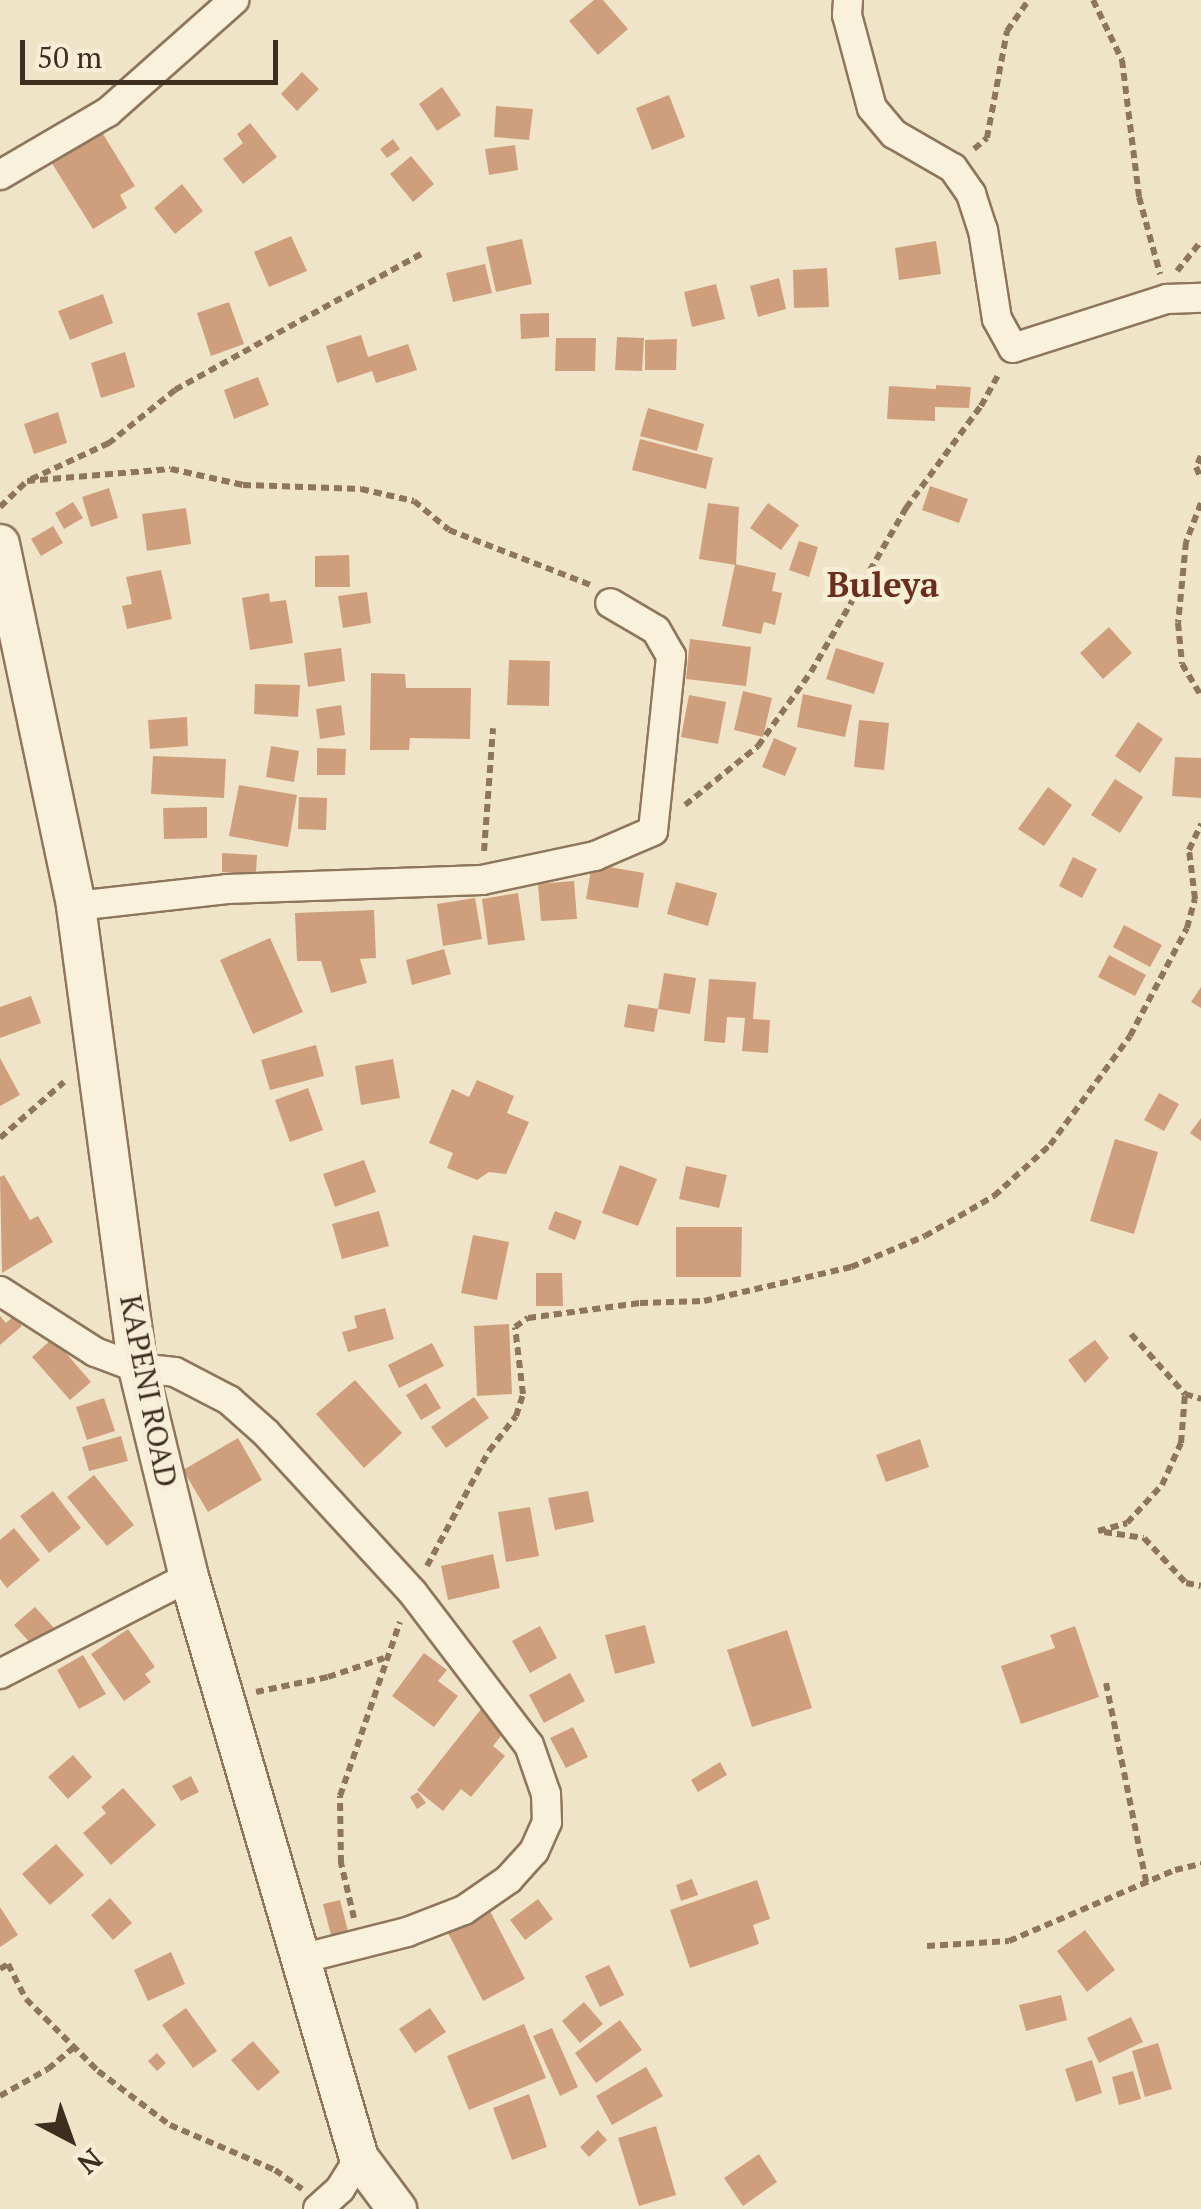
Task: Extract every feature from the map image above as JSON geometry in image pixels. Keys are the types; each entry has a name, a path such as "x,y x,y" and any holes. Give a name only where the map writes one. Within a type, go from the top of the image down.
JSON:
{"main road":[{"name":"KAPENI ROAD","path":"0,544 76,906 138,1368 188,1577 300,1959 336,2194 397,2209"}],"street":[{"path":"0,174 108,112 234,0"},
{"path":"848,0 847,15 872,108 894,134 953,168 970,194 983,230 997,319 1012,348 1167,299 1201,298"},
{"path":"76,906 227,889 482,880 595,856 653,830 671,656 656,630 610,603"},
{"path":"0,1291 95,1352 138,1368 176,1372 229,1400 299,1467 413,1593 529,1745 546,1794 547,1822 534,1851 509,1879 464,1910 300,1959"},
{"path":"0,1674 188,1577"}],"path":[{"path":"953,168 987,138 1007,31 1028,0"},
{"path":"1093,0 1122,60 1140,196 1167,299"},
{"path":"0,507 28,481 109,443 175,390 421,254"},
{"path":"653,830 758,746 811,672 906,508 982,406"},
{"path":"1201,456 1196,467 1201,478"},
{"path":"28,481 171,470 243,485 361,489 414,501 449,530 590,585 610,603"},
{"path":"1201,503 1186,542 1178,623 1182,664 1201,696"},
{"path":"482,880 493,728"},
{"path":"360,1944 340,1863 340,1796 385,1657 413,1593 489,1450 516,1416 524,1394 515,1327 528,1318 640,1304 704,1301 851,1267 925,1236 994,1196 1050,1145 1130,1036 1187,928 1196,900 1189,850 1201,824"},
{"path":"0,1138 98,1051"},
{"path":"1131,1334 1185,1394 1201,1400"},
{"path":"1185,1394 1181,1443 1162,1485 1127,1524 1098,1531 1144,1538 1186,1583 1201,1586"},
{"path":"223,1698 328,1677 385,1657"},
{"path":"1106,1684 1146,1882"},
{"path":"927,1946 1009,1941 1146,1882 1201,1864"},
{"path":"0,1969 8,1964 26,1998 98,2071 170,2125 336,2194"},
{"path":"0,2096 48,2069 74,2046"}],"building":[{"path":"594,0 603,0 628,29 598,55 569,21"},
{"path":"302,72 319,89 297,111 281,94"},
{"path":"442,87 461,115 437,131 419,104"},
{"path":"669,95 685,137 652,150 636,108"},
{"path":"496,106 533,109 529,140 494,137"},
{"path":"250,123 277,157 243,184 223,159 243,143 237,134"},
{"path":"98,126 135,186 120,195 127,208 93,229 48,157"},
{"path":"393,139 400,149 387,158 380,149"},
{"path":"515,145 518,170 489,175 485,149"},
{"path":"411,156 434,184 413,202 390,174"},
{"path":"182,184 203,211 175,234 154,208"},
{"path":"291,236 307,271 269,287 254,252"},
{"path":"522,239 532,284 496,292 486,247"},
{"path":"936,241 941,274 899,280 895,248"},
{"path":"485,264 492,293 453,302 446,273"},
{"path":"827,268 829,307 794,308 793,270"},
{"path":"779,278 786,309 758,317 750,286"},
{"path":"716,284 725,319 692,327 684,292"},
{"path":"103,294 113,323 70,340 58,311"},
{"path":"229,302 244,344 211,356 197,313"},
{"path":"549,313 549,337 521,339 520,314"},
{"path":"361,335 368,357 408,344 417,370 376,383 372,371 337,383 326,346"},
{"path":"617,337 644,338 642,371 615,370"},
{"path":"556,338 596,338 595,371 555,371"},
{"path":"677,339 676,370 645,370 645,340"},
{"path":"125,352 135,387 101,398 91,363"},
{"path":"258,377 269,405 234,419 224,390"},
{"path":"936,385 971,387 969,408 935,407 935,421 887,419 889,386 936,389"},
{"path":"648,408 704,424 697,451 640,436"},
{"path":"58,412 67,443 34,454 24,424"},
{"path":"640,439 713,458 706,489 632,470"},
{"path":"930,486 968,499 959,523 922,510"},
{"path":"109,488 118,518 91,527 82,497"},
{"path":"73,502 83,518 64,529 55,513"},
{"path":"708,503 739,507 736,565 699,559"},
{"path":"768,503 799,525 781,550 750,528"},
{"path":"186,508 191,544 147,551 142,514"},
{"path":"53,526 63,543 41,556 31,539"},
{"path":"799,541 818,547 809,577 789,570"},
{"path":"349,555 350,587 315,587 315,556"},
{"path":"735,564 776,573 772,591 782,593 775,625 764,622 761,634 722,626"},
{"path":"161,570 172,619 127,629 122,606 132,604 126,577"},
{"path":"367,592 371,623 343,628 338,596"},
{"path":"269,593 270,602 286,600 293,643 250,650 242,598"},
{"path":"1109,627 1132,653 1103,679 1080,653"},
{"path":"690,639 751,647 746,686 686,679"},
{"path":"341,648 345,681 308,687 304,653"},
{"path":"836,648 884,663 874,694 826,679"},
{"path":"509,660 550,661 549,706 507,705"},
{"path":"371,673 405,674 406,688 471,688 470,739 410,738 409,750 370,750"},
{"path":"255,684 300,685 298,717 254,714"},
{"path":"743,691 772,698 763,737 734,730"},
{"path":"803,694 852,705 845,737 797,727"},
{"path":"689,695 726,702 718,744 681,737"},
{"path":"341,705 345,735 320,739 316,709"},
{"path":"187,717 188,746 150,749 148,720"},
{"path":"859,720 889,723 884,770 854,767"},
{"path":"1138,722 1163,739 1140,773 1115,756"},
{"path":"774,738 797,748 785,776 762,767"},
{"path":"271,746 299,751 294,782 266,777"},
{"path":"317,748 346,749 345,775 317,775"},
{"path":"153,756 226,759 224,798 151,794"},
{"path":"1175,757 1201,758 1201,798 1172,796"},
{"path":"1115,779 1143,797 1120,833 1091,815"},
{"path":"239,785 297,795 288,847 229,836"},
{"path":"1048,787 1072,805 1044,846 1018,829"},
{"path":"299,797 327,798 326,830 298,829"},
{"path":"207,807 207,838 164,839 163,808"},
{"path":"222,853 257,855 256,874 222,872"},
{"path":"1073,857 1097,869 1082,898 1059,886"},
{"path":"592,864 644,873 638,908 586,899"},
{"path":"574,881 577,919 541,921 538,884"},
{"path":"676,882 717,893 708,926 667,914"},
{"path":"518,893 525,940 488,945 482,899"},
{"path":"475,898 482,939 443,946 437,904"},
{"path":"374,910 376,958 360,959 367,983 331,993 321,961 297,961 295,913"},
{"path":"1124,925 1162,945 1150,967 1113,947"},
{"path":"270,938 303,1012 253,1034 220,960"},
{"path":"444,949 451,974 412,985 406,960"},
{"path":"1109,955 1146,975 1135,996 1098,977"},
{"path":"664,973 696,978 690,1014 658,1009"},
{"path":"709,979 756,982 753,1019 770,1020 768,1053 742,1051 745,1018 727,1017 725,1043 704,1041"},
{"path":"1201,987 1201,1008 1191,1002"},
{"path":"31,996 41,1023 0,1038 0,1007"},
{"path":"628,1004 658,1009 654,1032 624,1027"},
{"path":"316,1045 324,1076 270,1090 261,1060"},
{"path":"0,1058 20,1095 0,1106"},
{"path":"393,1059 400,1098 361,1105 355,1066"},
{"path":"477,1080 514,1096 507,1113 529,1122 506,1174 489,1172 477,1180 447,1168 453,1153 429,1143 452,1089 469,1097"},
{"path":"308,1088 323,1130 290,1142 275,1100"},
{"path":"1159,1093 1179,1104 1164,1131 1144,1120"},
{"path":"1201,1118 1201,1141 1190,1133"},
{"path":"1115,1139 1158,1152 1134,1234 1090,1221"},
{"path":"364,1160 376,1192 335,1207 323,1174"},
{"path":"620,1165 657,1179 638,1226 602,1213"},
{"path":"686,1166 727,1175 719,1208 679,1199"},
{"path":"4,1175 30,1220 38,1216 53,1242 2,1273 0,1177"},
{"path":"379,1211 389,1246 342,1259 332,1224"},
{"path":"555,1211 582,1221 575,1240 548,1229"},
{"path":"676,1227 742,1227 741,1277 676,1277"},
{"path":"473,1235 509,1242 497,1300 461,1293"},
{"path":"536,1273 562,1273 563,1306 536,1306"},
{"path":"385,1308 394,1339 348,1352 342,1332 357,1328 354,1316"},
{"path":"0,1316 6,1323 14,1316 22,1326 0,1345"},
{"path":"509,1324 512,1394 477,1396 474,1326"},
{"path":"53,1338 91,1382 70,1400 32,1357"},
{"path":"1095,1340 1109,1358 1085,1383 1068,1360"},
{"path":"432,1343 444,1366 399,1388 388,1365"},
{"path":"355,1380 402,1433 364,1468 316,1414"},
{"path":"426,1383 441,1408 421,1420 406,1395"},
{"path":"474,1397 489,1418 446,1448 431,1427"},
{"path":"104,1398 115,1431 87,1440 76,1407"},
{"path":"121,1436 128,1461 89,1471 82,1447"},
{"path":"238,1438 262,1480 208,1512 183,1470"},
{"path":"920,1439 929,1467 886,1482 876,1455"},
{"path":"94,1475 134,1525 107,1546 67,1497"},
{"path":"53,1491 81,1528 49,1553 20,1516"},
{"path":"588,1491 594,1522 555,1530 548,1498"},
{"path":"530,1507 539,1556 506,1562 498,1512"},
{"path":"14,1528 40,1560 7,1588 0,1579 0,1540"},
{"path":"493,1554 500,1588 448,1600 441,1566"},
{"path":"35,1607 55,1629 34,1647 14,1625"},
{"path":"645,1625 655,1663 615,1674 605,1635"},
{"path":"540,1626 557,1658 530,1673 512,1641"},
{"path":"1075,1626 1099,1697 1021,1724 1001,1666 1055,1648 1050,1635"},
{"path":"128,1629 155,1667 145,1674 151,1682 124,1701 91,1654"},
{"path":"787,1630 812,1708 752,1727 727,1650"},
{"path":"424,1653 447,1670 438,1681 458,1696 434,1727 392,1696"},
{"path":"83,1655 106,1694 79,1709 57,1670"},
{"path":"570,1673 585,1701 544,1723 529,1695"},
{"path":"482,1708 507,1728 493,1746 505,1756 471,1797 461,1789 443,1811 417,1790"},
{"path":"573,1727 588,1757 566,1768 550,1738"},
{"path":"73,1755 92,1777 68,1799 48,1777"},
{"path":"720,1762 727,1775 698,1792 691,1780"},
{"path":"191,1776 199,1792 181,1801 172,1786"},
{"path":"123,1788 156,1825 111,1865 83,1833 106,1813 101,1807"},
{"path":"418,1792 426,1803 417,1809 410,1797"},
{"path":"56,1844 84,1875 50,1905 22,1874"},
{"path":"692,1879 698,1895 681,1901 676,1885"},
{"path":"757,1880 770,1919 753,1925 759,1944 690,1968 670,1910"},
{"path":"110,1898 132,1923 113,1940 91,1915"},
{"path":"538,1899 553,1919 525,1940 510,1920"},
{"path":"340,1900 348,1931 331,1935 323,1904"},
{"path":"0,1907 18,1935 0,1947"},
{"path":"490,1911 525,1979 483,2001 448,1933"},
{"path":"1085,1930 1115,1970 1087,1992 1057,1951"},
{"path":"171,1952 185,1984 148,2001 134,1970"},
{"path":"609,1965 624,1995 600,2007 585,1976"},
{"path":"1061,1995 1067,2020 1026,2031 1019,2005"},
{"path":"584,2002 603,2024 580,2043 562,2021"},
{"path":"186,2008 217,2051 193,2068 162,2025"},
{"path":"430,2008 446,2032 415,2053 399,2029"},
{"path":"1131,2017 1143,2042 1099,2063 1087,2038"},
{"path":"620,2020 642,2050 596,2083 575,2053"},
{"path":"524,2024 546,2078 469,2110 447,2056"},
{"path":"552,2028 578,2087 560,2096 533,2036"},
{"path":"253,2041 280,2072 258,2091 231,2060"},
{"path":"1158,2043 1172,2089 1145,2097 1132,2051"},
{"path":"157,2053 166,2063 157,2071 148,2061"},
{"path":"1092,2060 1102,2093 1076,2102 1065,2069"},
{"path":"646,2067 663,2096 612,2125 596,2096"},
{"path":"1133,2071 1141,2099 1119,2105 1112,2077"},
{"path":"529,2094 547,2147 512,2160 493,2108"},
{"path":"656,2126 676,2195 639,2206 618,2138"},
{"path":"598,2130 607,2140 589,2157 580,2147"},
{"path":"759,2154 777,2182 743,2206 724,2178"}],"district":[{"name":"Buleya","path":"883,584"}]}
